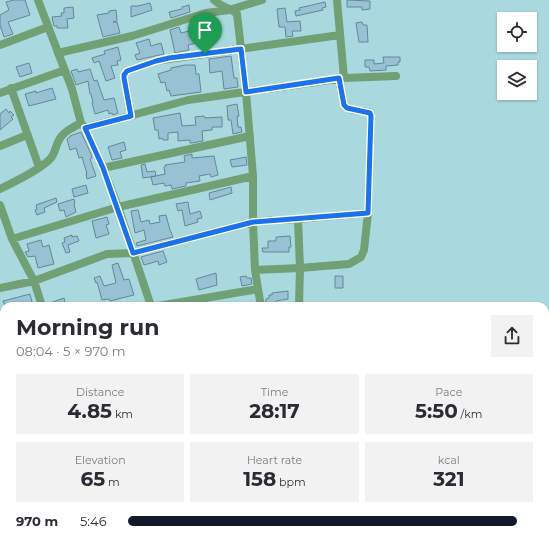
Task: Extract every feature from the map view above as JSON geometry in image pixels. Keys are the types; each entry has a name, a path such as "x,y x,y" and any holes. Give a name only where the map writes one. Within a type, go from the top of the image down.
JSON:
{"street":[{"path":"38,0 72,89 83,126 103,168 118,207 150,302"},
{"path":"214,0 219,5 234,11 237,14 250,136 253,176 255,270 260,302"},
{"path":"58,53 132,36 206,13 229,10 262,0"},
{"path":"255,270 349,264 361,257 364,250 368,213 371,116 370,113 366,111 352,110 344,105 337,0"},
{"path":"0,45 48,27"},
{"path":"131,116 124,78 127,71 169,58 340,35"},
{"path":"0,93 65,70"},
{"path":"0,189 39,167 50,159 64,133 83,126 131,116 188,100 342,78 396,76"},
{"path":"11,88 39,167"},
{"path":"0,146 28,135"},
{"path":"103,168 250,136"},
{"path":"12,239 118,207 253,176"},
{"path":"0,205 12,239 34,281 41,302"},
{"path":"0,288 34,281 102,255 118,252 133,253 253,222 368,213"},
{"path":"298,219 300,268 299,302"},
{"path":"182,302 258,289"}],"building":[{"path":"25,0 30,15 8,22 13,34 4,37 0,25 0,15 9,10 6,2"},
{"path":"347,0 370,1 370,9 362,10 362,7 347,7"},
{"path":"325,2 326,7 322,8 323,10 296,16 295,11 300,10 299,8"},
{"path":"150,3 152,10 131,17 131,6"},
{"path":"189,5 190,12 171,18 169,12 182,9 182,7"},
{"path":"73,7 74,18 67,19 68,28 57,28 57,26 54,26 52,17 62,16 61,13 64,13 64,8"},
{"path":"285,8 287,22 300,21 301,31 292,31 293,36 286,37 285,27 279,27 277,9"},
{"path":"116,10 117,21 113,22 117,22 120,33 103,37 97,15"},
{"path":"214,18 215,22 219,21 220,29 202,32 200,21"},
{"path":"362,22 363,25 367,25 368,42 359,42 356,23"},
{"path":"179,27 181,33 189,31 190,37 194,37 196,43 188,45 189,50 175,53 170,30"},
{"path":"149,39 151,46 161,43 164,54 137,60 135,55 140,53 136,43"},
{"path":"118,47 121,60 117,61 118,65 111,66 115,78 106,81 99,61 94,63 92,58 105,54 104,51"},
{"path":"231,56 234,78 237,78 238,87 224,89 222,71 210,73 209,59"},
{"path":"383,57 400,57 400,62 398,62 398,65 386,66 386,70 370,71 369,67 365,67 365,60 374,60 374,64 384,63"},
{"path":"29,63 32,73 20,77 16,67"},
{"path":"185,65 195,65 196,74 199,74 201,92 171,96 169,90 167,91 165,82 161,83 158,74 171,70 171,68"},
{"path":"77,69 78,72 90,69 94,81 97,80 104,100 114,98 118,113 113,115 112,113 109,114 108,110 95,114 88,81 76,85 71,71"},
{"path":"52,88 56,99 29,106 25,94 36,91 36,93"},
{"path":"237,104 239,116 237,116 238,127 241,127 242,132 233,134 231,120 228,120 227,106"},
{"path":"6,109 9,113 10,111 14,115 11,117 13,119 0,130 0,114"},
{"path":"180,113 182,126 196,125 195,117 204,116 205,118 222,117 222,127 212,127 212,130 202,131 203,141 190,143 190,140 178,141 178,132 168,133 168,140 163,140 162,138 159,139 158,130 155,130 153,118"},
{"path":"81,132 91,154 92,158 90,159 96,176 87,179 82,157 79,158 76,148 70,150 67,139 70,136"},
{"path":"124,142 126,150 120,152 122,158 112,160 108,147"},
{"path":"192,154 192,158 214,156 218,175 211,177 210,174 199,176 200,181 186,183 186,186 172,189 171,185 165,186 164,183 153,185 151,177 165,174 165,165 185,162 184,156"},
{"path":"246,157 247,165 232,167 230,160"},
{"path":"145,164 147,172 155,171 156,176 143,178 141,165"},
{"path":"86,185 88,193 74,197 72,189"},
{"path":"231,187 232,193 210,200 209,193"},
{"path":"56,198 57,202 44,208 45,212 37,215 35,210 37,209 36,205"},
{"path":"74,199 76,212 66,217 64,210 60,211 58,204"},
{"path":"188,202 190,214 200,211 202,218 197,219 198,222 185,226 182,210 178,211 176,204"},
{"path":"138,210 141,222 149,220 150,224 160,222 159,216 166,215 173,237 137,246 136,243 146,240 144,230 135,233 131,211"},
{"path":"107,217 109,224 106,225 109,234 96,238 92,221"},
{"path":"72,235 72,237 77,236 79,241 68,245 70,252 66,253 62,243 65,242 64,238"},
{"path":"290,236 291,247 289,247 289,252 263,252 262,248 268,248 268,241 276,241 276,237"},
{"path":"41,240 43,247 49,245 54,264 38,268 35,256 28,257 25,252 29,251 27,244"},
{"path":"163,251 167,262 159,265 158,261 144,265 141,257"},
{"path":"118,263 124,280 129,279 134,295 110,301 109,299 102,300 97,282 96,283 94,278 100,276 104,286 116,283 112,265"},
{"path":"216,273 217,285 199,290 196,279"},
{"path":"246,276 247,278 251,278 252,284 242,286 240,277"},
{"path":"335,276 343,276 343,288 335,288"},
{"path":"288,291 288,299 276,302 266,302 266,299 269,298 269,295 272,295 272,293"},
{"path":"30,294 32,302 3,302"},
{"path":"64,298 65,302 53,302"}],"route":[{"path":"241,49 246,92 339,78 344,105 352,110 366,111 370,113 371,116 368,213 253,222 133,253 118,207 85,128 131,116 124,78 127,71 169,58 205,54 241,49"}]}
